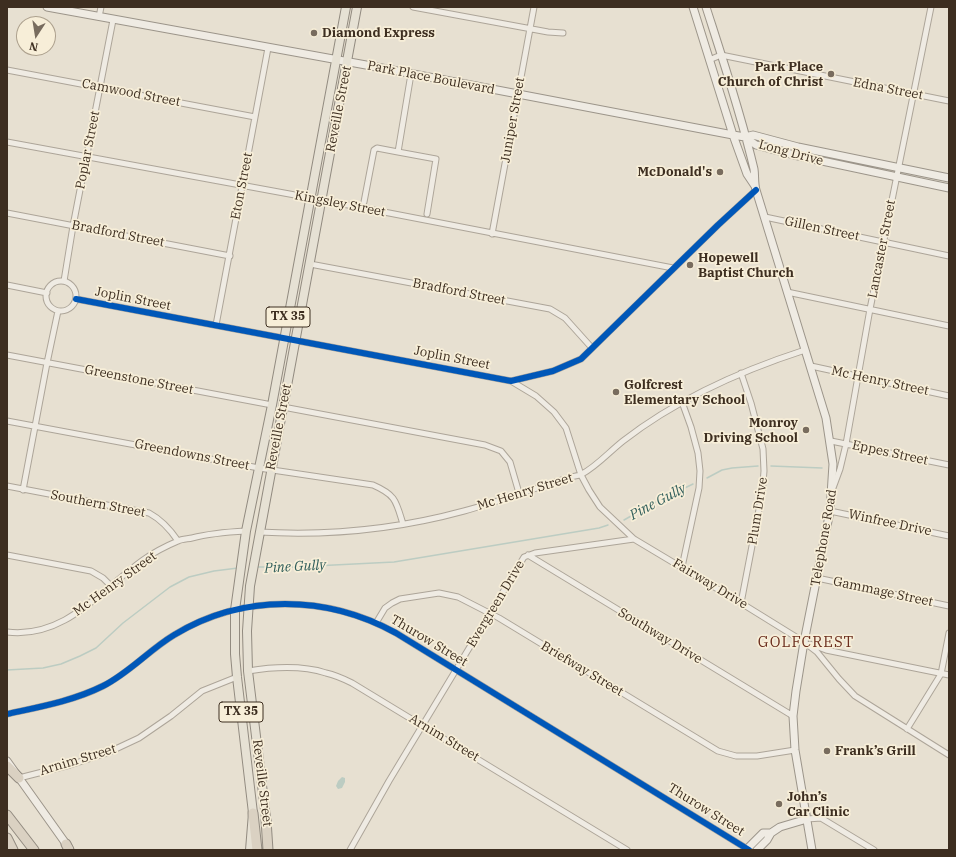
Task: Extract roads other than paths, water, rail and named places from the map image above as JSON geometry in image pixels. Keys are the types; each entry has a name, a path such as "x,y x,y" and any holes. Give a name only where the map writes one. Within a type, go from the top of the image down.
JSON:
{"highway":[{"path":"7,766 18,778"},
{"name":"TX 35","path":"253,813 257,850"},
{"path":"10,818 34,850"},
{"name":"TX 35","path":"266,820 268,850"},
{"path":"7,838 13,850"}],"main road":[{"name":"Park Place Boulevard","path":"47,7 348,62 518,95 667,121 745,137"},
{"name":"Reveille Street","path":"250,850 253,813 237,677 235,654 235,610 246,531 272,405 346,7"},
{"name":"Reveille Street","path":"272,850 266,820 248,672 248,607 259,532 348,62 357,7"},
{"name":"Telephone Road","path":"693,7 733,135 747,174 756,188"},
{"name":"Telephone Road","path":"706,7 722,55 754,171 756,188 811,366 831,441 833,464 830,511 804,642 793,716 796,750 812,850"},
{"name":"Long Drive","path":"745,137 753,135 824,152 949,178"},
{"name":"Long Drive","path":"745,137 756,145 822,162 949,188"},
{"path":"822,162 824,152"},
{"path":"245,741 256,736"},
{"path":"7,761 68,848"},
{"path":"757,850 767,840 771,833 780,827 807,818"},
{"path":"747,849 762,833 771,833"}],"street":[{"path":"99,17 101,7"},
{"path":"413,7 548,32 563,33"},
{"name":"Juniper Street","path":"492,234 534,7"},
{"name":"Lancaster Street","path":"832,490 840,469 846,444 870,309 931,7"},
{"name":"Poplar Street","path":"64,281 112,20"},
{"name":"Eton Street","path":"216,325 268,48"},
{"path":"709,60 722,55"},
{"name":"Edna Street","path":"722,55 949,101"},
{"name":"Camwood Street","path":"7,70 256,117"},
{"path":"398,152 411,74"},
{"name":"Kingsley Street","path":"7,142 322,200 673,268"},
{"path":"364,202 374,150 377,148 436,159 427,214"},
{"name":"Joplin Street","path":"76,299 178,319 296,339 511,381 553,371 581,359 756,188"},
{"name":"Bradford Street","path":"7,214 230,256"},
{"name":"Gillen Street","path":"765,217 949,256"},
{"name":"Bradford Street","path":"310,264 550,309 565,318 592,348"},
{"path":"64,281 71,285 76,291 76,299 72,306 66,310 58,310 51,307 47,300 47,293 50,286 57,282 64,281"},
{"path":"7,286 47,293"},
{"path":"787,292 949,326"},
{"path":"23,490 58,310"},
{"name":"Mc Henry Street","path":"259,532 337,532 403,524 463,511 570,477 581,476 646,424 682,402 741,373 805,350"},
{"name":"Greenstone Street","path":"7,355 272,405"},
{"name":"Mc Henry Street","path":"811,366 949,396"},
{"name":"Plum Drive","path":"741,373 751,403 763,449 764,471 762,494 741,603"},
{"name":"Fairway Drive","path":"511,381 536,396 554,412 566,428 581,476 600,507 634,539 804,642 817,652 852,693 862,702 949,755"},
{"path":"682,402 698,453 700,471 699,488 682,567"},
{"path":"283,407 485,445 501,451 510,462 519,493"},
{"name":"Greendowns Street","path":"7,421 259,468 373,485 387,491 396,502 403,524"},
{"name":"Eppes Street","path":"831,441 949,465"},
{"name":"Southern Street","path":"7,486 149,513 158,518 167,526 178,541"},
{"name":"Winfree Drive","path":"830,511 949,536"},
{"name":"Mc Henry Street","path":"7,632 29,632 57,624 81,611 144,560 178,541 215,532 246,531"},
{"name":"Evergreen Drive","path":"350,850 522,559 528,555 634,539"},
{"path":"7,555 92,571 103,578 110,586"},
{"name":"Southway Drive","path":"528,555 793,716"},
{"name":"Gammage Street","path":"817,578 949,606"},
{"name":"Briefway Street","path":"376,623 386,608 397,600 435,593 458,596 489,614 499,618 718,751 736,756 758,756 796,750"},
{"name":"Thurow Street","path":"7,714 66,700 96,689 116,678 160,644 187,628 216,615 248,607 278,604 318,606 345,611 376,623 396,634 747,849"},
{"path":"907,729 941,674 949,633"},
{"path":"804,642 826,650 949,676"},
{"name":"Arnim Street","path":"248,672 268,668 300,668 326,672 352,682 627,850"},
{"name":"Arnim Street","path":"18,778 70,765 108,753 139,738 171,716 202,691 237,677"},
{"path":"807,818 821,818 874,850"}],"waterway":[{"name":"Pine Gully","path":"707,478 722,470 758,466"},
{"name":"Pine Gully","path":"771,466 822,468"},
{"name":"Pine Gully","path":"624,520 693,484"},
{"name":"Pine Gully","path":"257,567 294,567 394,562 599,528 608,525"},
{"name":"Pine Gully","path":"7,670 43,668 61,664 80,656 96,648 123,623 170,587 189,577 214,571 238,568"}],"place":[{"name":"Diamond Express","path":"314,33"},
{"name":"Park Place Church of Christ","path":"831,74"},
{"name":"McDonald's","path":"720,172"},
{"name":"Hopewell Baptist Church","path":"690,265"},
{"name":"Golfcrest Elementary School","path":"616,392"},
{"name":"Monroy Driving School","path":"806,430"},
{"name":"Frank’s Grill","path":"827,751"},
{"name":"John’s Car Clinic","path":"779,804"}],"district":[{"name":"GOLFCREST","path":"806,643"}]}
